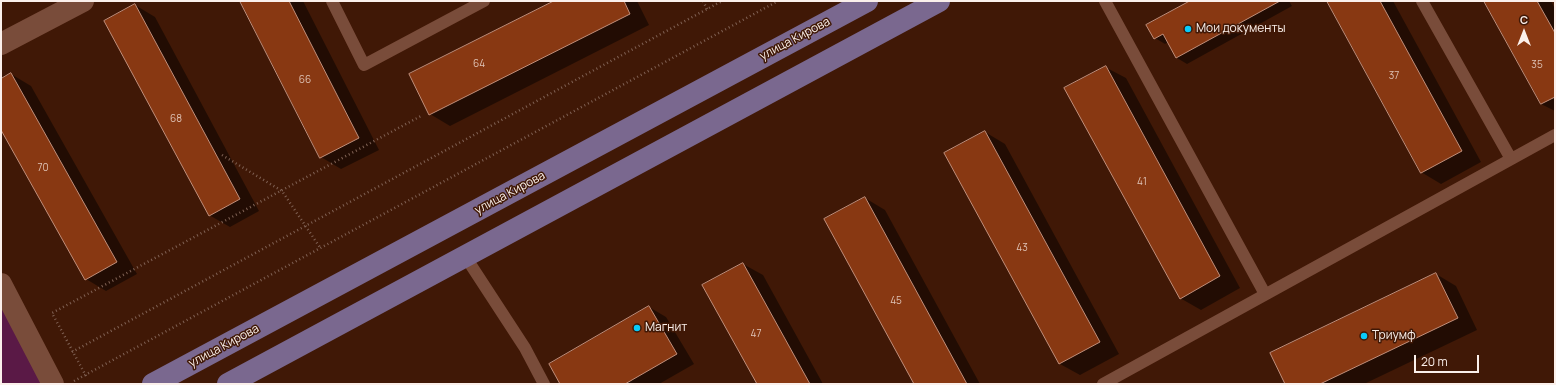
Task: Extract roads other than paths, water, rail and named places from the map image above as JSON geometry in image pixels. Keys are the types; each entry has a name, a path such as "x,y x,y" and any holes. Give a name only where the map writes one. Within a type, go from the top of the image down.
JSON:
{"main road":[{"name":"улица Кирова","path":"153,384 867,1"},
{"path":"228,384 939,1"}],"street":[{"path":"1,44 83,1"},
{"path":"1,284 53,384"}],"lane":[{"path":"332,1 364,65 484,1"},
{"path":"1105,1 1265,294"},
{"path":"1422,1 1511,159"},
{"path":"1103,384 1555,135"},
{"path":"465,256 525,348 544,384"}],"place":[{"name":"Мои документы","path":"1188,29"},
{"name":"Магнит","path":"637,328"},
{"name":"Триумф","path":"1364,336"}]}
